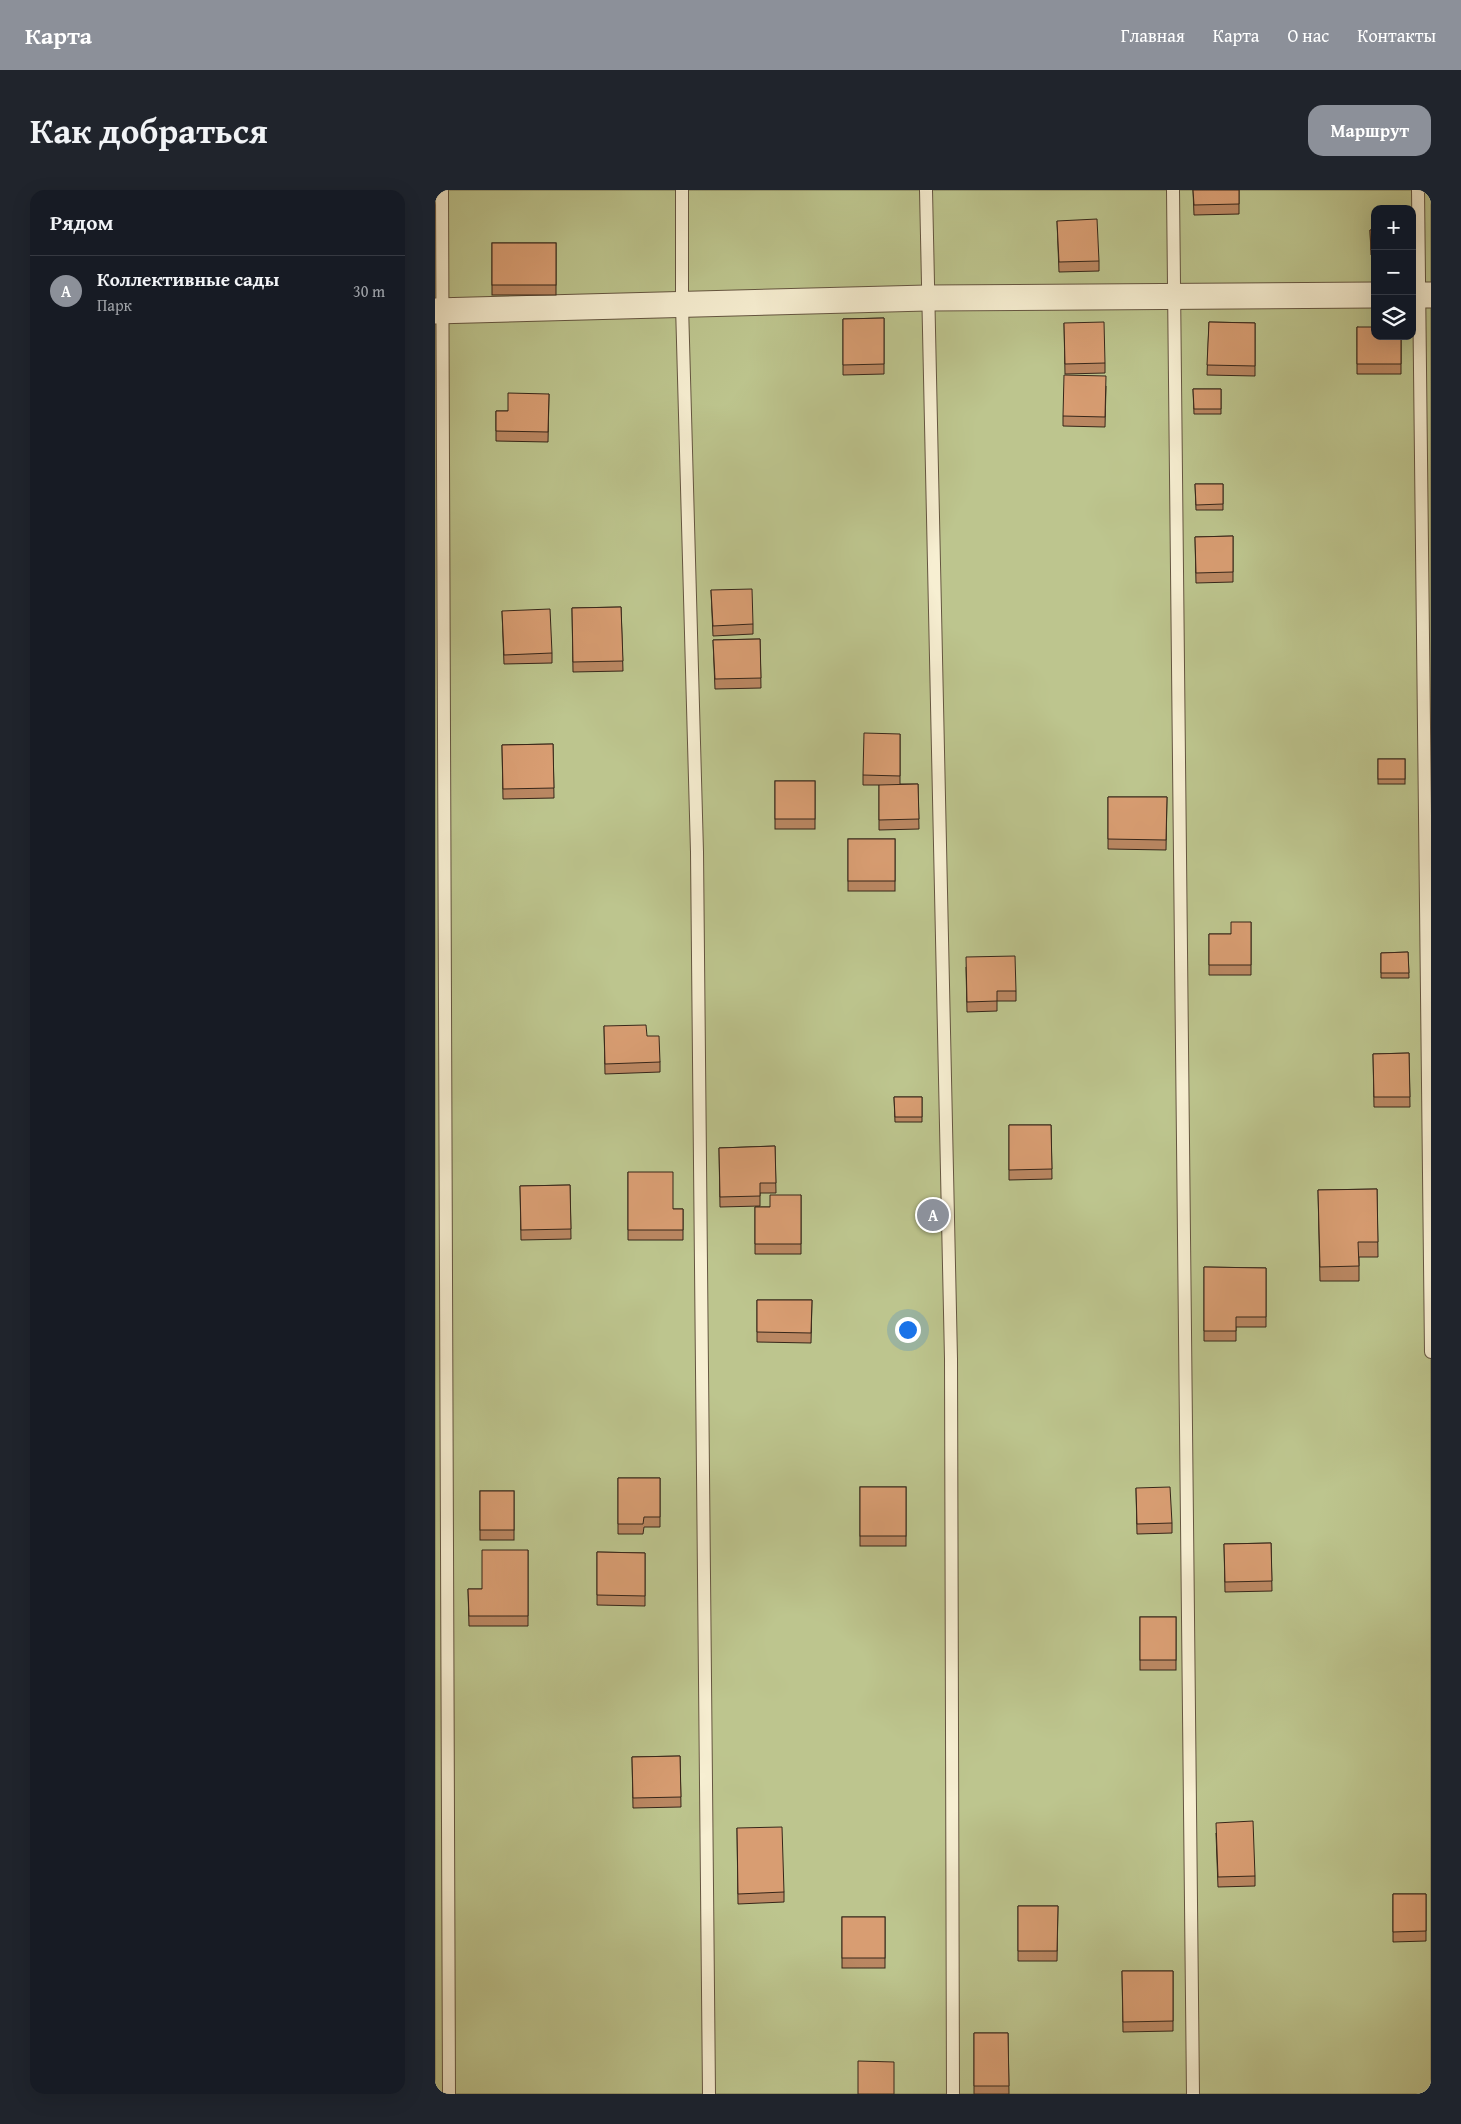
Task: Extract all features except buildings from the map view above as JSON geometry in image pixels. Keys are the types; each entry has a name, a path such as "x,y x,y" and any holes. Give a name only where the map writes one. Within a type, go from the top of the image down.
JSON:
{"street":[{"path":"439,311 927,298 1371,295"}],"lane":[{"path":"442,190 439,311 449,2094"},
{"path":"682,190 682,305 697,852 709,2094"},
{"path":"926,190 951,1350 953,2094"},
{"path":"1173,190 1193,2094"},
{"path":"1418,190 1421,295 1431,1352"}],"green space":[{"path":"435,190 1431,190 1431,2094 435,2094"}],"place":[{"name":"Коллективные сады","path":"933,1215"}]}
